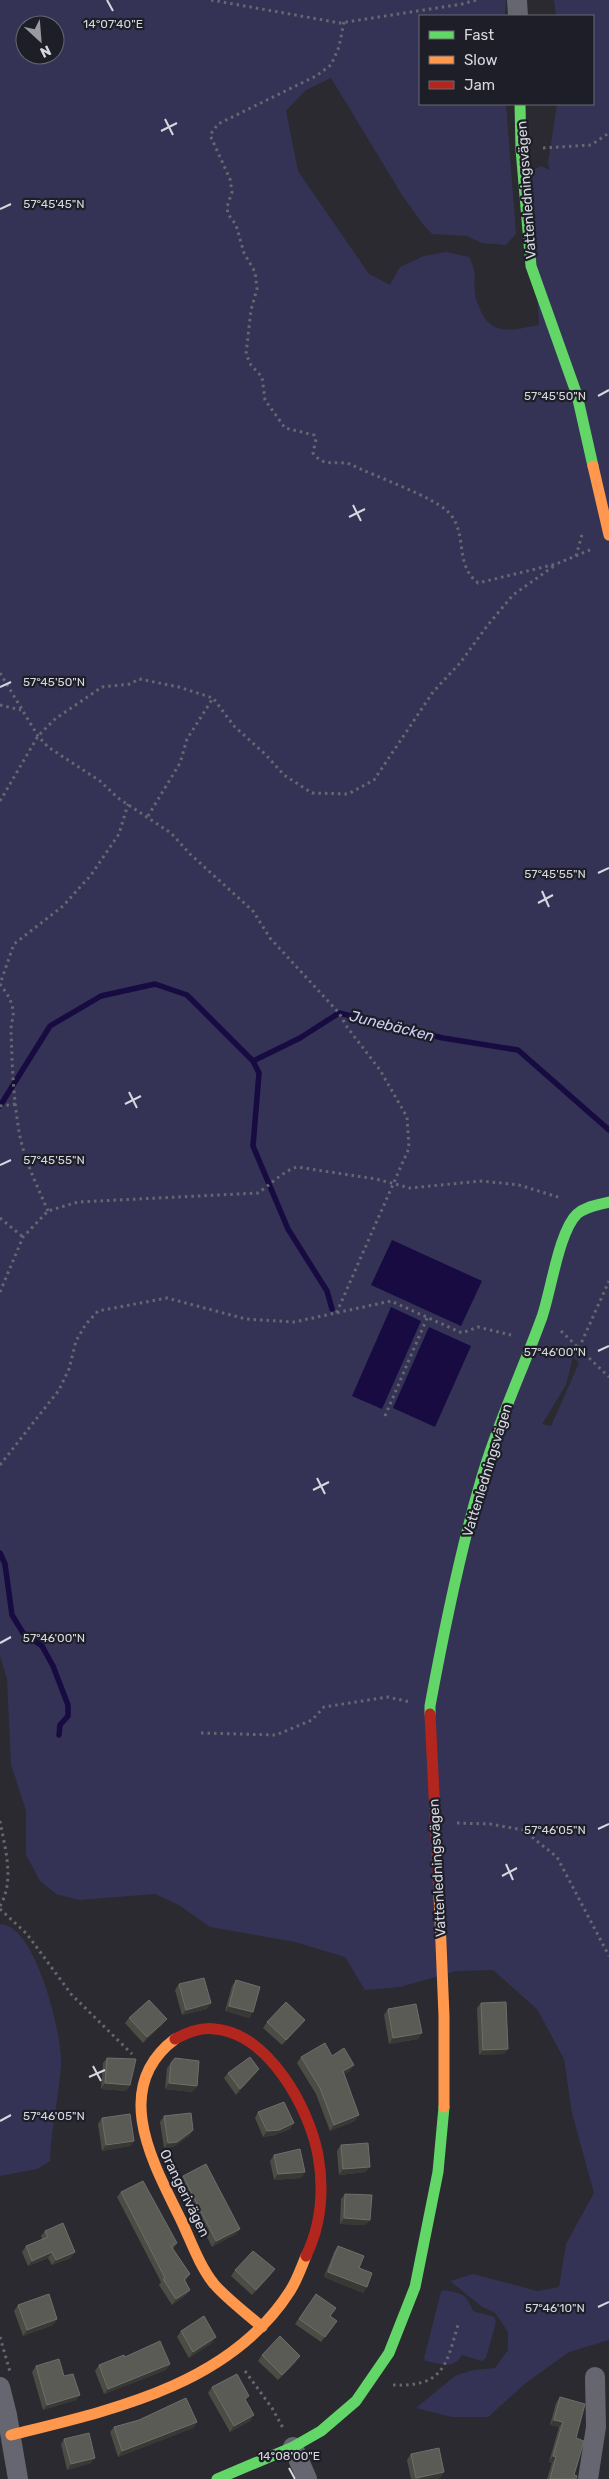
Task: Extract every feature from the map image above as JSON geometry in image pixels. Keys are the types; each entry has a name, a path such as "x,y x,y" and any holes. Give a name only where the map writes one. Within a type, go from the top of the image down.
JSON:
{"street":[{"path":"517,0 518,15"},
{"name":"Vattenledningsvägen","path":"520,105 521,149 531,266 577,395 609,535"},
{"path":"588,1207 609,1202"},
{"name":"Vattenledningsvägen","path":"217,2479 292,2447 321,2431 356,2401 370,2383 399,2332 415,2286 438,2172 444,2110 444,2025 430,1706 453,1585 481,1479 531,1340 542,1316 566,1231 577,1214 588,1207"},
{"name":"Orangerivägen","path":"11,2435 106,2411 152,2395 203,2372 232,2354 262,2327 287,2298 305,2265 315,2234 321,2203 320,2171 314,2137 306,2117 287,2083 267,2057 249,2043 229,2031 209,2028 189,2032 168,2042 152,2061 143,2084 142,2122 148,2153 211,2280 262,2327"},
{"path":"588,2479 596,2428 595,2377"},
{"path":"0,2387 4,2415 11,2435 18,2479"},
{"path":"292,2447 307,2479"}],"path":[{"path":"211,0 344,22 462,4 476,0"},
{"path":"344,22 340,47 331,65 316,76 218,124 210,135 230,179 232,192 227,207 228,214 236,225 244,253 255,272 257,289 251,310 246,354 251,365 262,377 265,400 285,428 314,435 316,438 313,453 316,458 328,464 344,462 350,464 430,500 450,513 457,524 463,560 468,575 478,583 556,564 576,556"},
{"path":"521,149 591,145 609,133"},
{"path":"0,801 38,736 55,719 102,687 130,684 139,679 179,687 213,698 234,726 266,755 284,776 312,792 348,794 374,780 433,692 460,663 513,595 556,564"},
{"path":"0,673 38,736 48,747 100,781 128,804 170,833 190,854 253,911 270,938 339,1013 347,1027 380,1070 407,1117 408,1148 336,1314"},
{"path":"148,816 180,763 187,739 213,698"},
{"path":"0,705 22,710"},
{"path":"48,1211 26,1162 18,1125 13,1090 10,1028 14,1013 10,1000 0,984 14,944 64,906 91,875 119,834 128,804"},
{"path":"0,1106 16,1104"},
{"path":"0,1292 23,1237 48,1211 78,1202 258,1193 276,1181 286,1170 297,1167 394,1183 410,1188 482,1181 519,1185 588,1207"},
{"path":"0,1218 23,1237"},
{"path":"579,1348 609,1281"},
{"path":"0,1465 59,1390 69,1369 76,1341 86,1324 98,1311 167,1298 246,1319 294,1322 391,1301 462,1333 478,1327 531,1340"},
{"path":"542,1316 609,1377"},
{"path":"386,1416 427,1318"},
{"path":"201,1733 276,1734 312,1720 324,1707 388,1697 430,1706"},
{"path":"0,1821 8,1871 6,1894 0,1907 27,1934 71,1994 148,2071"},
{"path":"435,1822 490,1824 523,1830 557,1857 609,1956"},
{"path":"370,2383 414,2384 436,2376 448,2361 458,2325"},
{"path":"232,2354 272,2408"}],"shaded area":[{"path":"0,0 506,0 505,15 419,15 419,105 506,105 516,234 506,245 482,243 467,236 432,234 402,195 331,78 306,90 286,111 298,171 369,274 390,285 400,267 424,256 446,252 469,257 474,272 476,298 485,318 497,328 512,330 539,325 530,172 541,166 550,170 548,163 557,105 594,105 594,15 556,15 554,0 609,0 609,2340 569,2352 526,2383 488,2417 452,2417 416,2408 455,2376 473,2370 495,2368 508,2350 508,2332 495,2313 481,2306 450,2281 473,2274 537,2291 559,2287 566,2244 594,2193 572,2113 564,2059 537,2009 493,1970 456,1971 400,1987 365,1990 345,1957 295,1942 210,1927 179,1905 155,1894 79,1900 56,1894 40,1881 26,1855 26,1811 11,1764 7,1679 0,1656","holes":["573,1357 579,1363 551,1426 542,1424 566,1385"]},
{"path":"392,1240 482,1281 461,1326 371,1285"},
{"path":"391,1307 421,1321 382,1409 352,1396"},
{"path":"429,1327 471,1346 435,1427 393,1408"},
{"path":"0,1924 13,1929 25,1942 36,1961 52,2008 61,2065 50,2161 37,2169 0,2176"},
{"path":"444,2290 463,2295 473,2311 494,2317 496,2322 486,2358 482,2361 462,2355 455,2363 446,2365 426,2361 424,2358 441,2292"}],"building":[{"path":"204,1978 211,2003 186,2010 179,1984"},
{"path":"236,1980 260,1987 253,2012 229,2006"},
{"path":"149,2000 167,2019 147,2037 129,2018"},
{"path":"286,2002 305,2020 286,2040 267,2022"},
{"path":"506,2002 508,2049 483,2050 481,2003"},
{"path":"416,2004 422,2033 393,2038 388,2009"},
{"path":"325,2043 332,2056 344,2048 354,2065 343,2071 359,2115 334,2125 320,2088 301,2057"},
{"path":"250,2057 259,2069 240,2089 228,2073"},
{"path":"107,2058 136,2059 130,2085 105,2083"},
{"path":"175,2058 199,2061 197,2086 169,2083 171,2063"},
{"path":"284,2102 294,2123 279,2130 267,2131 258,2112"},
{"path":"191,2113 193,2130 177,2142 168,2143 164,2116"},
{"path":"130,2114 134,2141 106,2145 102,2118"},
{"path":"368,2143 370,2167 343,2169 341,2145"},
{"path":"300,2149 305,2172 278,2174 274,2155"},
{"path":"206,2164 240,2229 216,2241 183,2176"},
{"path":"143,2181 177,2243 171,2246 190,2274 184,2279 190,2290 176,2299 163,2279 165,2278 121,2192"},
{"path":"345,2194 372,2195 370,2220 344,2218"},
{"path":"63,2223 75,2252 56,2260 52,2252 32,2261 26,2246 48,2237 45,2231"},
{"path":"338,2246 364,2256 359,2268 372,2273 367,2287 328,2272"},
{"path":"253,2251 275,2269 256,2290 235,2270"},
{"path":"49,2294 57,2319 27,2330 18,2305"},
{"path":"316,2294 336,2308 330,2316 337,2321 325,2337 299,2319"},
{"path":"204,2316 216,2337 193,2352 181,2331"},
{"path":"280,2336 300,2356 282,2375 262,2355"},
{"path":"160,2341 170,2364 108,2389 99,2365 124,2355 125,2357"},
{"path":"59,2359 64,2376 73,2374 80,2395 47,2405 36,2366"},
{"path":"237,2374 249,2396 245,2399 254,2415 234,2426 212,2387"},
{"path":"560,2397 585,2404 576,2438 584,2441 574,2475 577,2476 576,2479 550,2479 556,2457 553,2456 563,2422 554,2420"},
{"path":"186,2398 197,2422 122,2451 114,2427 139,2420"},
{"path":"89,2433 95,2458 71,2464 64,2439"},
{"path":"439,2448 444,2472 416,2478 411,2454"}],"waterway":[{"name":"Junebäcken","path":"0,1106 50,1026 101,996 155,984 187,995 253,1061 300,1038 339,1013 443,1038 518,1050 609,1130"},
{"path":"253,1061 259,1073 253,1146 288,1229 327,1291 332,1309"},
{"path":"0,1553 5,1564 12,1615 23,1633 42,1646 53,1666 68,1705 68,1716 60,1725 59,1735"}],"traffic: fast":[{"path":"520,105 521,149 531,266 577,395 593,466"},
{"path":"430,1714 446,1621 473,1508 494,1439 542,1317 560,1247 571,1222 577,1214 588,1207 609,1202"},
{"path":"217,2479 293,2447 321,2431 356,2401 389,2353 415,2287 438,2172 444,2107"}],"traffic: slow":[{"path":"593,466 609,535"},
{"path":"439,1895 444,2016 444,2107"},
{"path":"175,2039 155,2059 145,2080 141,2103 143,2127 150,2151 159,2175 209,2277 225,2296 262,2327"},
{"path":"11,2435 128,2403 166,2389 202,2371 235,2350 265,2323 290,2291 306,2256"}],"traffic: jam":[{"path":"430,1714 439,1895"},
{"path":"175,2039 200,2029 215,2029 235,2034 253,2044 269,2059 296,2096 313,2136 318,2155 321,2181 318,2219 306,2256"}]}
